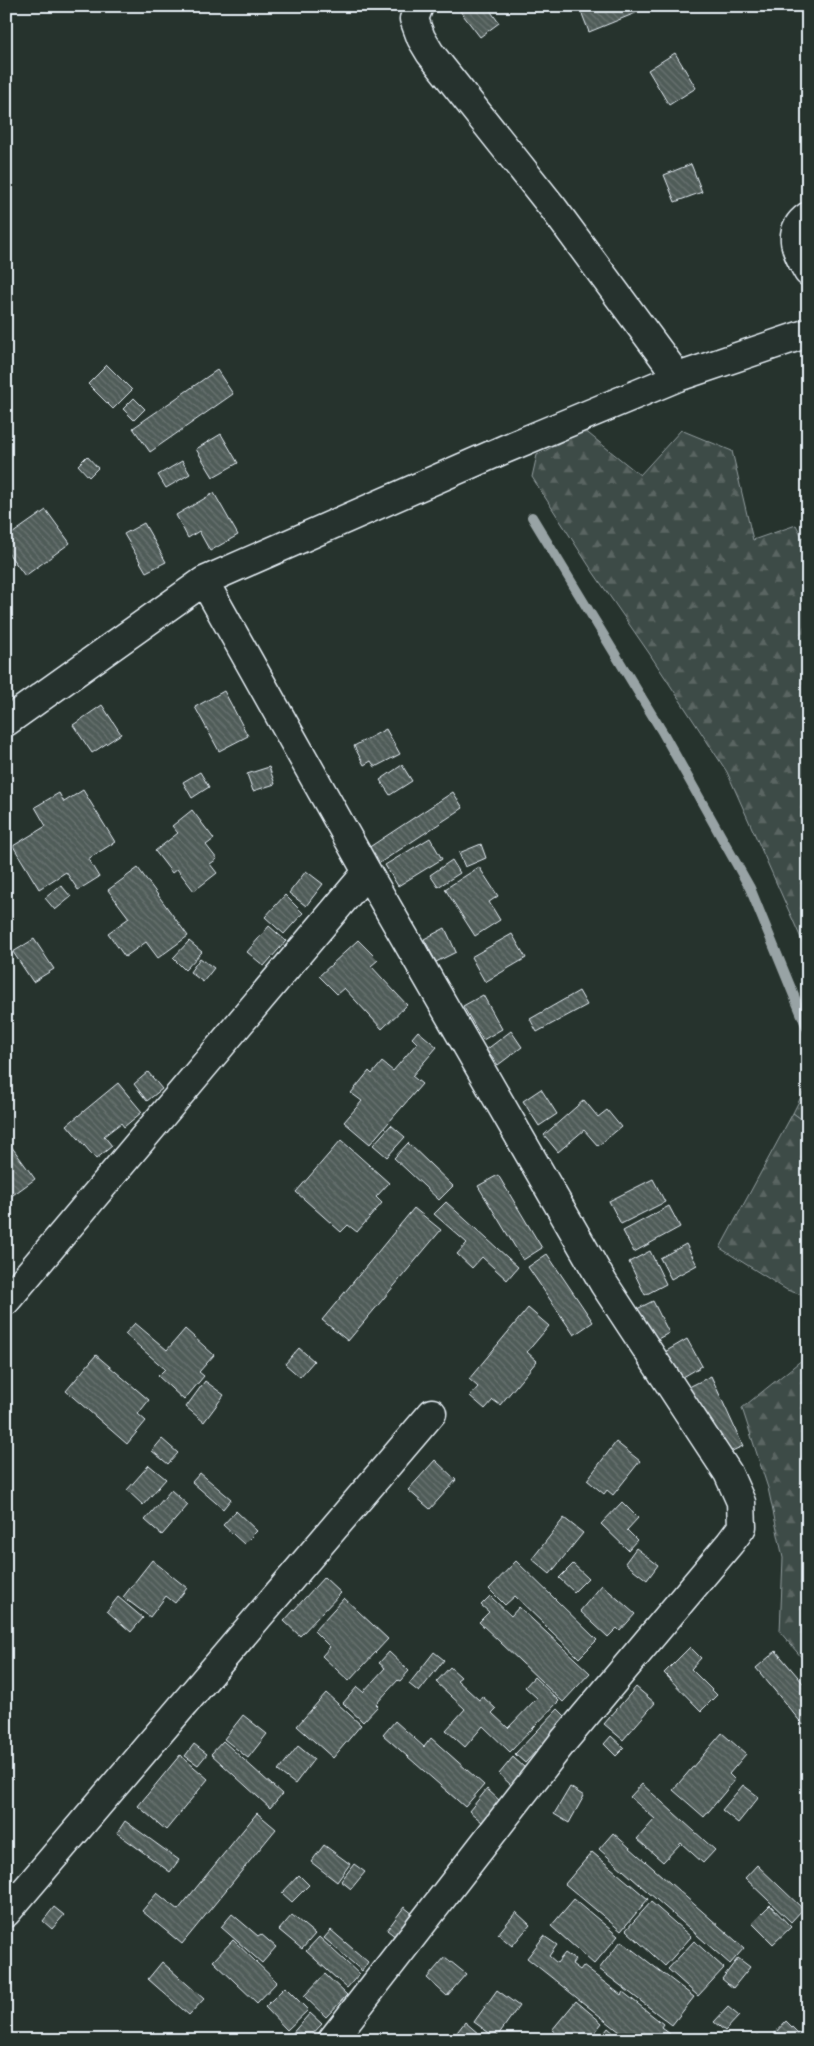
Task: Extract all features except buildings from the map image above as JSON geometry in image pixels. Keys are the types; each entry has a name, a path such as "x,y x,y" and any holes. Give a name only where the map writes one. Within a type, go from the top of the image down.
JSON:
{"street":[{"path":"419,6 414,19 421,38 430,53 554,209 678,377"},
{"path":"808,216 795,229 794,243 808,272"},
{"path":"6,722 204,581 505,449 678,377 808,332"},
{"path":"204,581 366,872 604,1284 728,1473 741,1502 742,1527 711,1568 562,1743 332,2040"},
{"path":"6,1301 366,872"},
{"path":"6,1913 432,1413"}],"green space":[{"path":"584,430 640,475 681,430 732,451 753,540 796,525 808,548 808,954 727,772 532,477 537,455"},
{"path":"808,1083 808,1124 793,1113"},
{"path":"793,1113 808,1124 808,1297 787,1290 720,1248"},
{"path":"808,1355 808,1665 780,1632 783,1558 768,1488 742,1408"}],"waterway":[{"path":"532,517 663,733 750,888 808,1030"}]}
